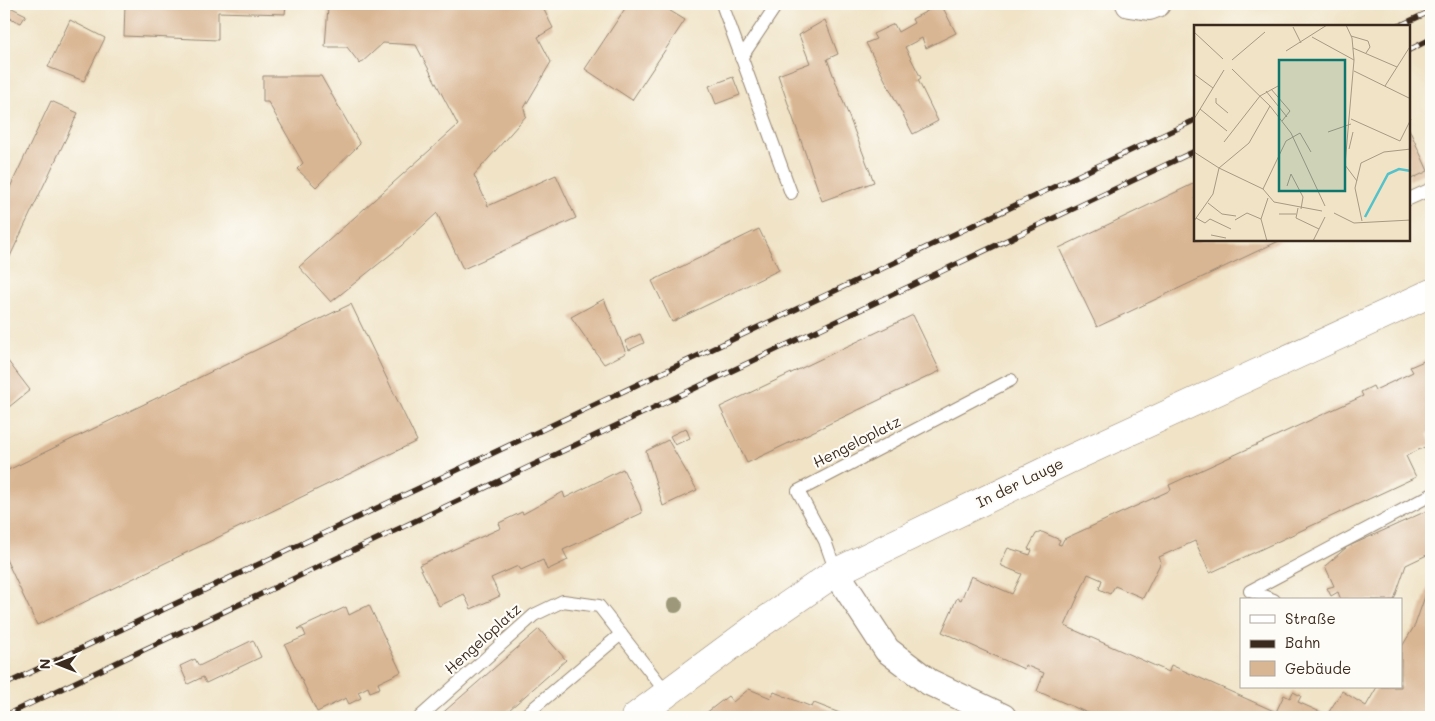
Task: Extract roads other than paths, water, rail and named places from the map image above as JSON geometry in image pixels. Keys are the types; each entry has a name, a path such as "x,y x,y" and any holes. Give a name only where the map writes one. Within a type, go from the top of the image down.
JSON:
{"street":[{"path":"1129,4 1149,7 1157,4"},
{"name":"In der Lauge","path":"635,717 666,692 836,572 1070,458 1431,294"},
{"path":"836,572 887,650 929,682 1003,717"}],"lane":[{"path":"722,4 791,193"},
{"path":"741,58 777,4"},
{"path":"1410,199 1431,189"},
{"name":"Hengeloplatz","path":"836,572 825,541 798,490 1011,380"},
{"path":"1269,598 1250,591 1431,495"},
{"name":"Hengeloplatz","path":"420,717 534,615 563,601 599,606 666,692"},
{"path":"523,717 620,634"}],"railway":[{"path":"1401,25 1431,11"},
{"path":"1410,50 1431,39"},
{"path":"4,685 1194,120"},
{"path":"4,716 1194,151"}]}
